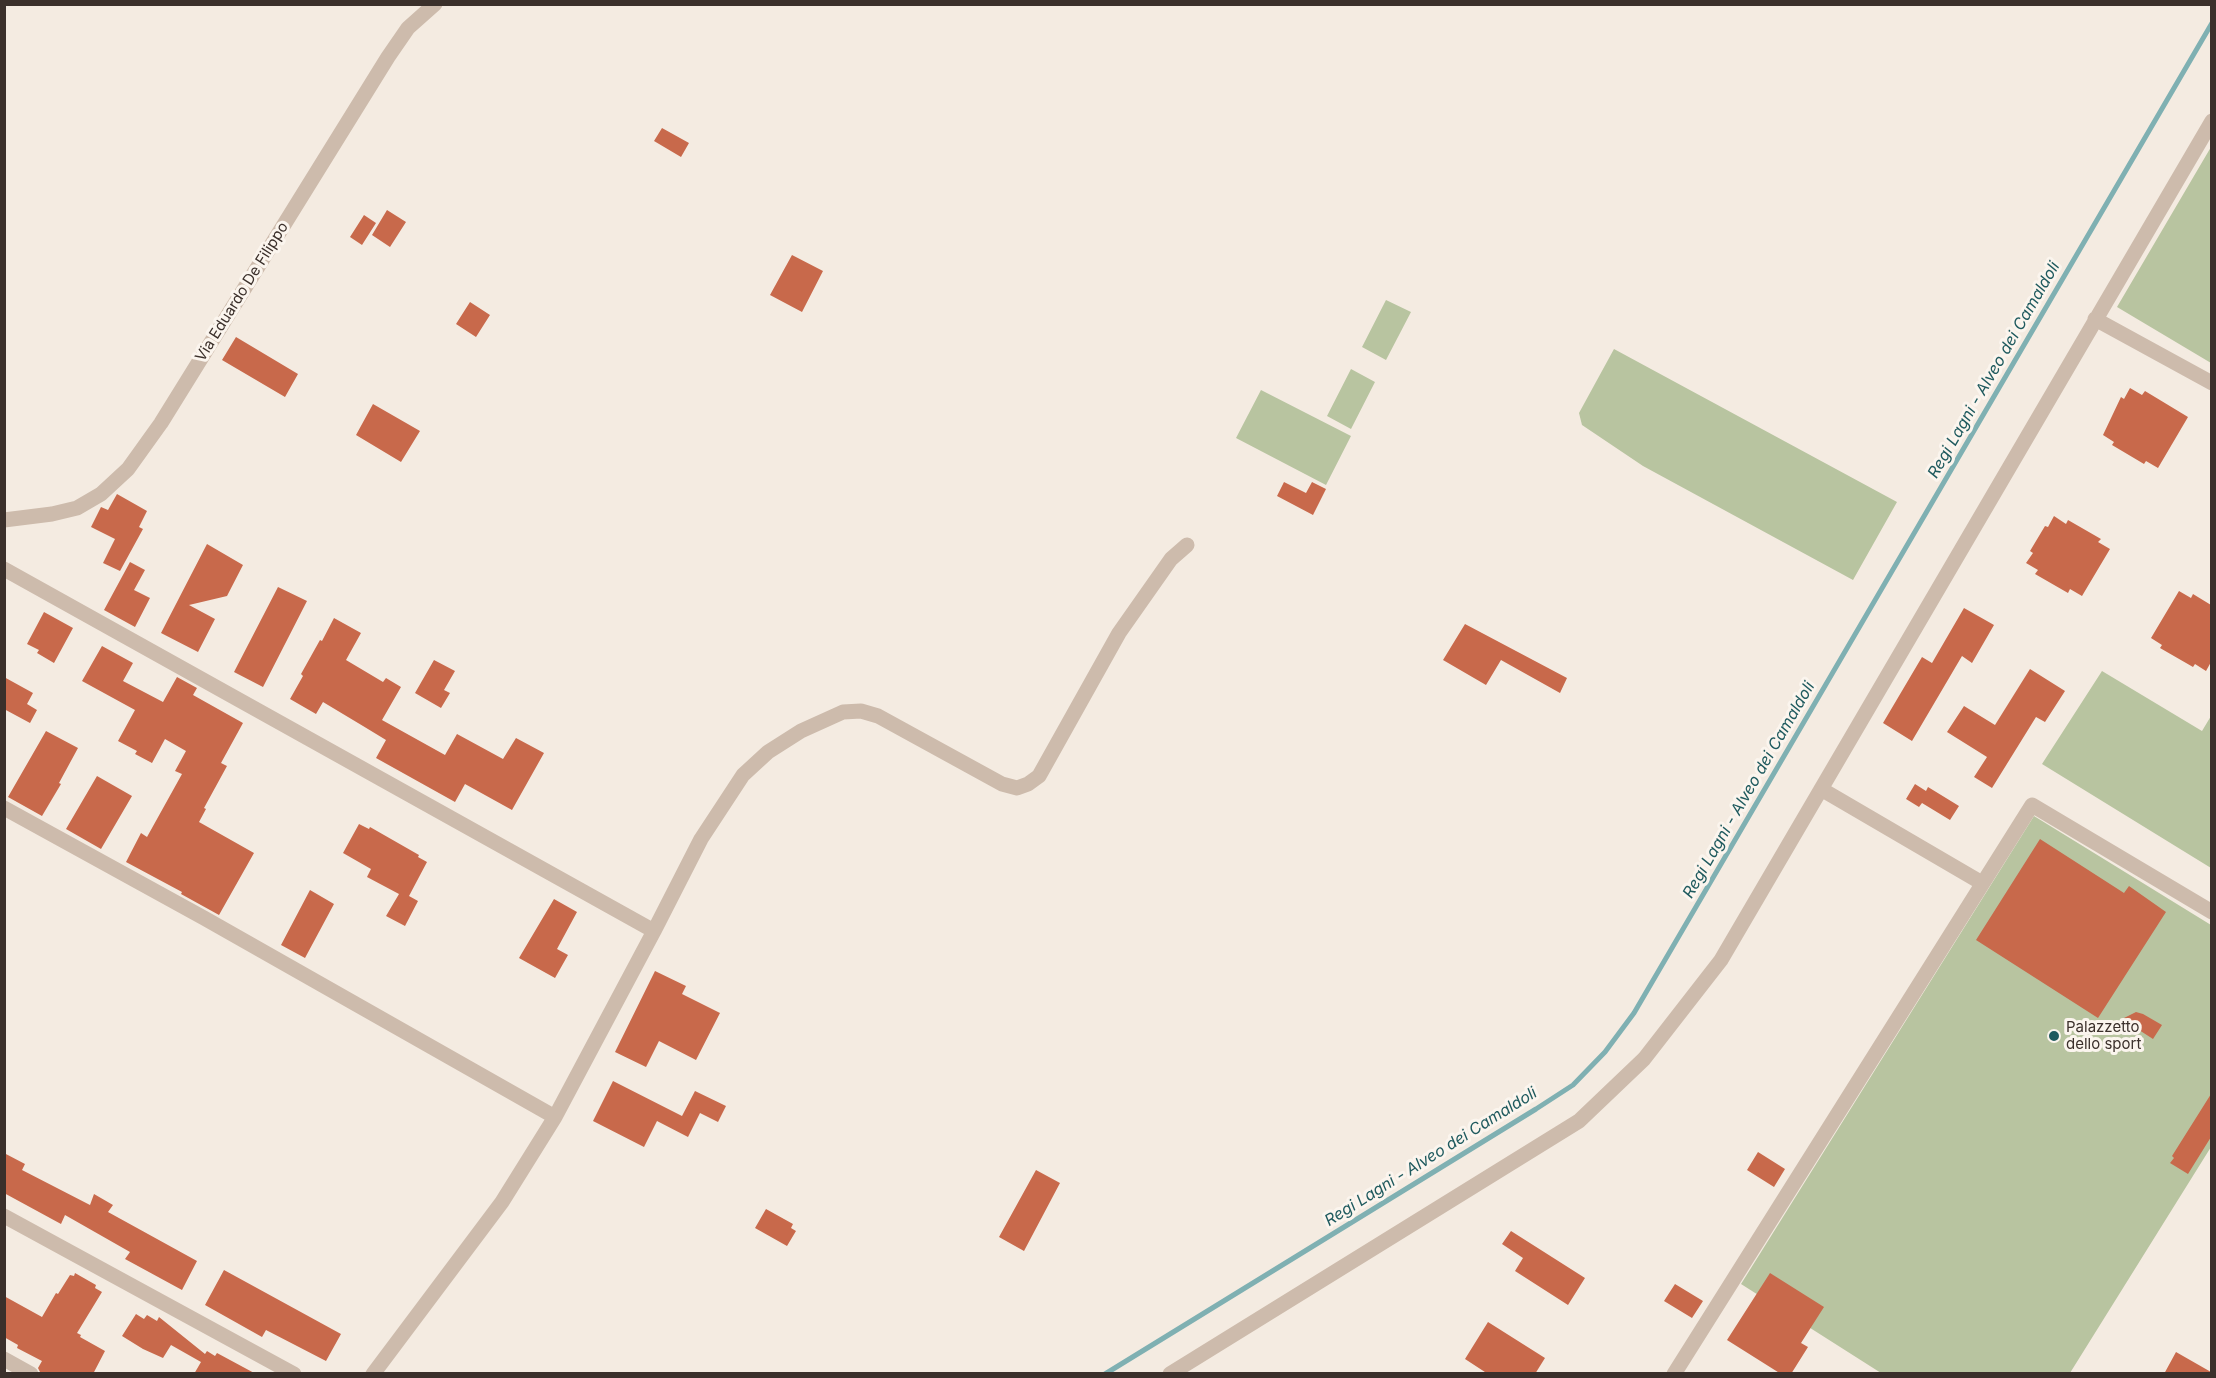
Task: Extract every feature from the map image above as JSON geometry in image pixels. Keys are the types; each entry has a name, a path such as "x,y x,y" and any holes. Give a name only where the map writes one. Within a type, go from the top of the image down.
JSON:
{"street":[{"name":"Via Eduardo De Filippo","path":"4,520 52,514 77,508 101,494 128,469 161,423 388,57 408,28 435,4"},
{"path":"1170,1374 1579,1121 1644,1059 1721,960 2211,121"},
{"path":"2095,319 2211,383"},
{"path":"373,1374 496,1210 555,1117 701,839 743,775 768,752 801,730 843,712 861,711 878,716 1002,784 1017,788 1028,784 1039,776 1119,633 1171,559 1187,545"},
{"path":"4,568 654,931"},
{"path":"1821,789 1982,883"},
{"path":"1674,1374 2032,805 2211,912"},
{"path":"4,808 204,918 555,1117"},
{"path":"4,1216 294,1374"},
{"path":"4,1359 31,1374"}],"green space":[{"path":"2211,147 2211,363 2117,307"},
{"path":"1386,300 1411,312 1386,360 1362,347"},
{"path":"1614,349 1897,502 1853,580 1643,466 1582,425 1579,413"},
{"path":"1351,369 1375,382 1351,429 1327,416"},
{"path":"1261,390 1351,436 1326,485 1236,438"},
{"path":"2102,671 2202,731 2211,716 2211,868 2042,764"},
{"name":"Palazzetto dello sport","path":"2034,816 2211,925 2211,1147 2070,1373 1881,1373 1741,1284"}],"building":[{"path":"662,128 689,143 681,157 654,141"},
{"path":"387,210 406,222 390,247 372,235"},
{"path":"364,215 376,223 362,245 350,237"},
{"path":"792,255 823,271 802,312 770,295"},
{"path":"470,302 490,315 476,337 456,324"},
{"path":"236,337 298,374 285,397 222,360"},
{"path":"2130,388 2142,395 2145,391 2188,417 2158,468 2146,461 2144,464 2112,445 2114,442 2103,435 2121,397 2124,399"},
{"path":"373,404 420,431 401,462 356,435"},
{"path":"1284,482 1306,493 1312,482 1326,489 1313,515 1277,496"},
{"path":"117,494 147,511 139,527 143,529 120,571 103,563 115,539 91,527 101,507 108,510"},
{"path":"2054,516 2066,524 2068,520 2101,539 2098,542 2110,549 2082,596 2070,589 2068,593 2035,574 2038,570 2026,563 2033,553 2030,551"},
{"path":"207,544 243,565 227,596 189,605 215,619 198,652 161,633"},
{"path":"130,562 145,570 134,590 150,598 135,627 104,610"},
{"path":"278,587 307,601 263,687 234,672"},
{"path":"2179,591 2191,598 2193,594 2211,605 2211,662 2206,671 2195,664 2193,667 2160,648 2162,645 2151,638"},
{"path":"1964,608 1994,625 1972,663 1962,656 1912,741 1883,723 1922,657 1932,663"},
{"path":"44,612 73,628 54,663 37,653 39,650 27,644"},
{"path":"334,618 361,633 346,660 383,682 386,678 401,687 382,720 445,755 457,734 503,759 516,738 544,753 512,810 465,784 455,802 376,758 386,740 323,702 316,714 290,699 303,676 301,674"},
{"path":"1465,624 1567,678 1560,693 1501,660 1486,685 1443,660"},
{"path":"102,646 133,663 123,681 163,702 177,677 197,688 193,695 243,723 221,763 227,766 199,822 254,853 219,915 126,862 141,833 147,837 182,774 175,771 186,751 165,739 152,763 135,754 137,751 118,741 135,710 82,681"},
{"path":"434,660 455,671 444,690 450,693 441,708 415,693"},
{"path":"2030,669 2065,691 2045,722 2036,717 1992,788 1974,777 1987,757 1947,732 1964,706 1995,725"},
{"path":"4,677 33,693 27,704 37,710 30,723 4,709"},
{"path":"46,731 78,748 59,783 61,784 42,816 8,797"},
{"path":"97,776 132,796 101,849 66,829"},
{"path":"1915,784 1926,791 1928,787 1959,806 1950,820 1922,803 1919,807 1906,799"},
{"path":"359,824 369,829 370,827 427,862 409,896 418,901 405,926 386,916 399,894 367,877 371,869 343,853"},
{"path":"2040,839 2124,893 2129,886 2166,912 2098,1018 1976,940"},
{"path":"310,890 334,904 305,958 281,945"},
{"path":"554,899 577,912 557,949 568,955 555,978 519,958"},
{"path":"655,971 686,986 682,994 720,1013 696,1060 659,1041 646,1067 615,1052"},
{"path":"2136,1012 2162,1025 2153,1039 2122,1019"},
{"path":"613,1081 682,1116 695,1091 726,1106 718,1122 700,1113 688,1137 657,1121 644,1147 593,1121"},
{"path":"2211,1094 2211,1137 2188,1174 2170,1163 2174,1158 2172,1156"},
{"path":"1758,1152 1785,1169 1774,1187 1747,1170"},
{"path":"4,1153 25,1164 22,1170 90,1205 94,1194 113,1205 108,1212 197,1261 182,1290 125,1259 130,1252 65,1215 61,1224 4,1193"},
{"path":"1036,1170 1060,1183 1024,1251 999,1237"},
{"path":"766,1209 793,1224 791,1228 796,1231 787,1246 755,1228"},
{"path":"1511,1231 1585,1278 1568,1305 1515,1271 1523,1258 1502,1244"},
{"path":"224,1270 341,1334 326,1361 266,1330 262,1337 205,1305"},
{"path":"75,1273 96,1285 95,1288 102,1292 77,1333 105,1351 93,1374 41,1374 38,1368 42,1361 17,1348 18,1345 4,1337 4,1296 42,1317 56,1293 58,1294 70,1275 74,1276"},
{"path":"1770,1273 1824,1307 1801,1343 1808,1347 1791,1374 1781,1374 1727,1340"},
{"path":"1675,1284 1703,1301 1692,1318 1664,1301"},
{"path":"136,1314 144,1319 147,1315 157,1321 159,1317 205,1354 207,1351 215,1356 217,1353 256,1374 194,1374 201,1362 171,1345 163,1358 143,1349 122,1336"},
{"path":"1488,1322 1545,1358 1535,1374 1488,1374 1465,1359"},
{"path":"2176,1352 2211,1372 2211,1374 2164,1374"}],"waterway":[{"name":"Regi Lagni - Alveo dei Camaldoli","path":"1105,1374 1536,1109 1573,1085 1605,1052 1634,1013 2212,23"}],"place":[{"name":"Palazzetto dello sport","path":"2054,1036"}]}
